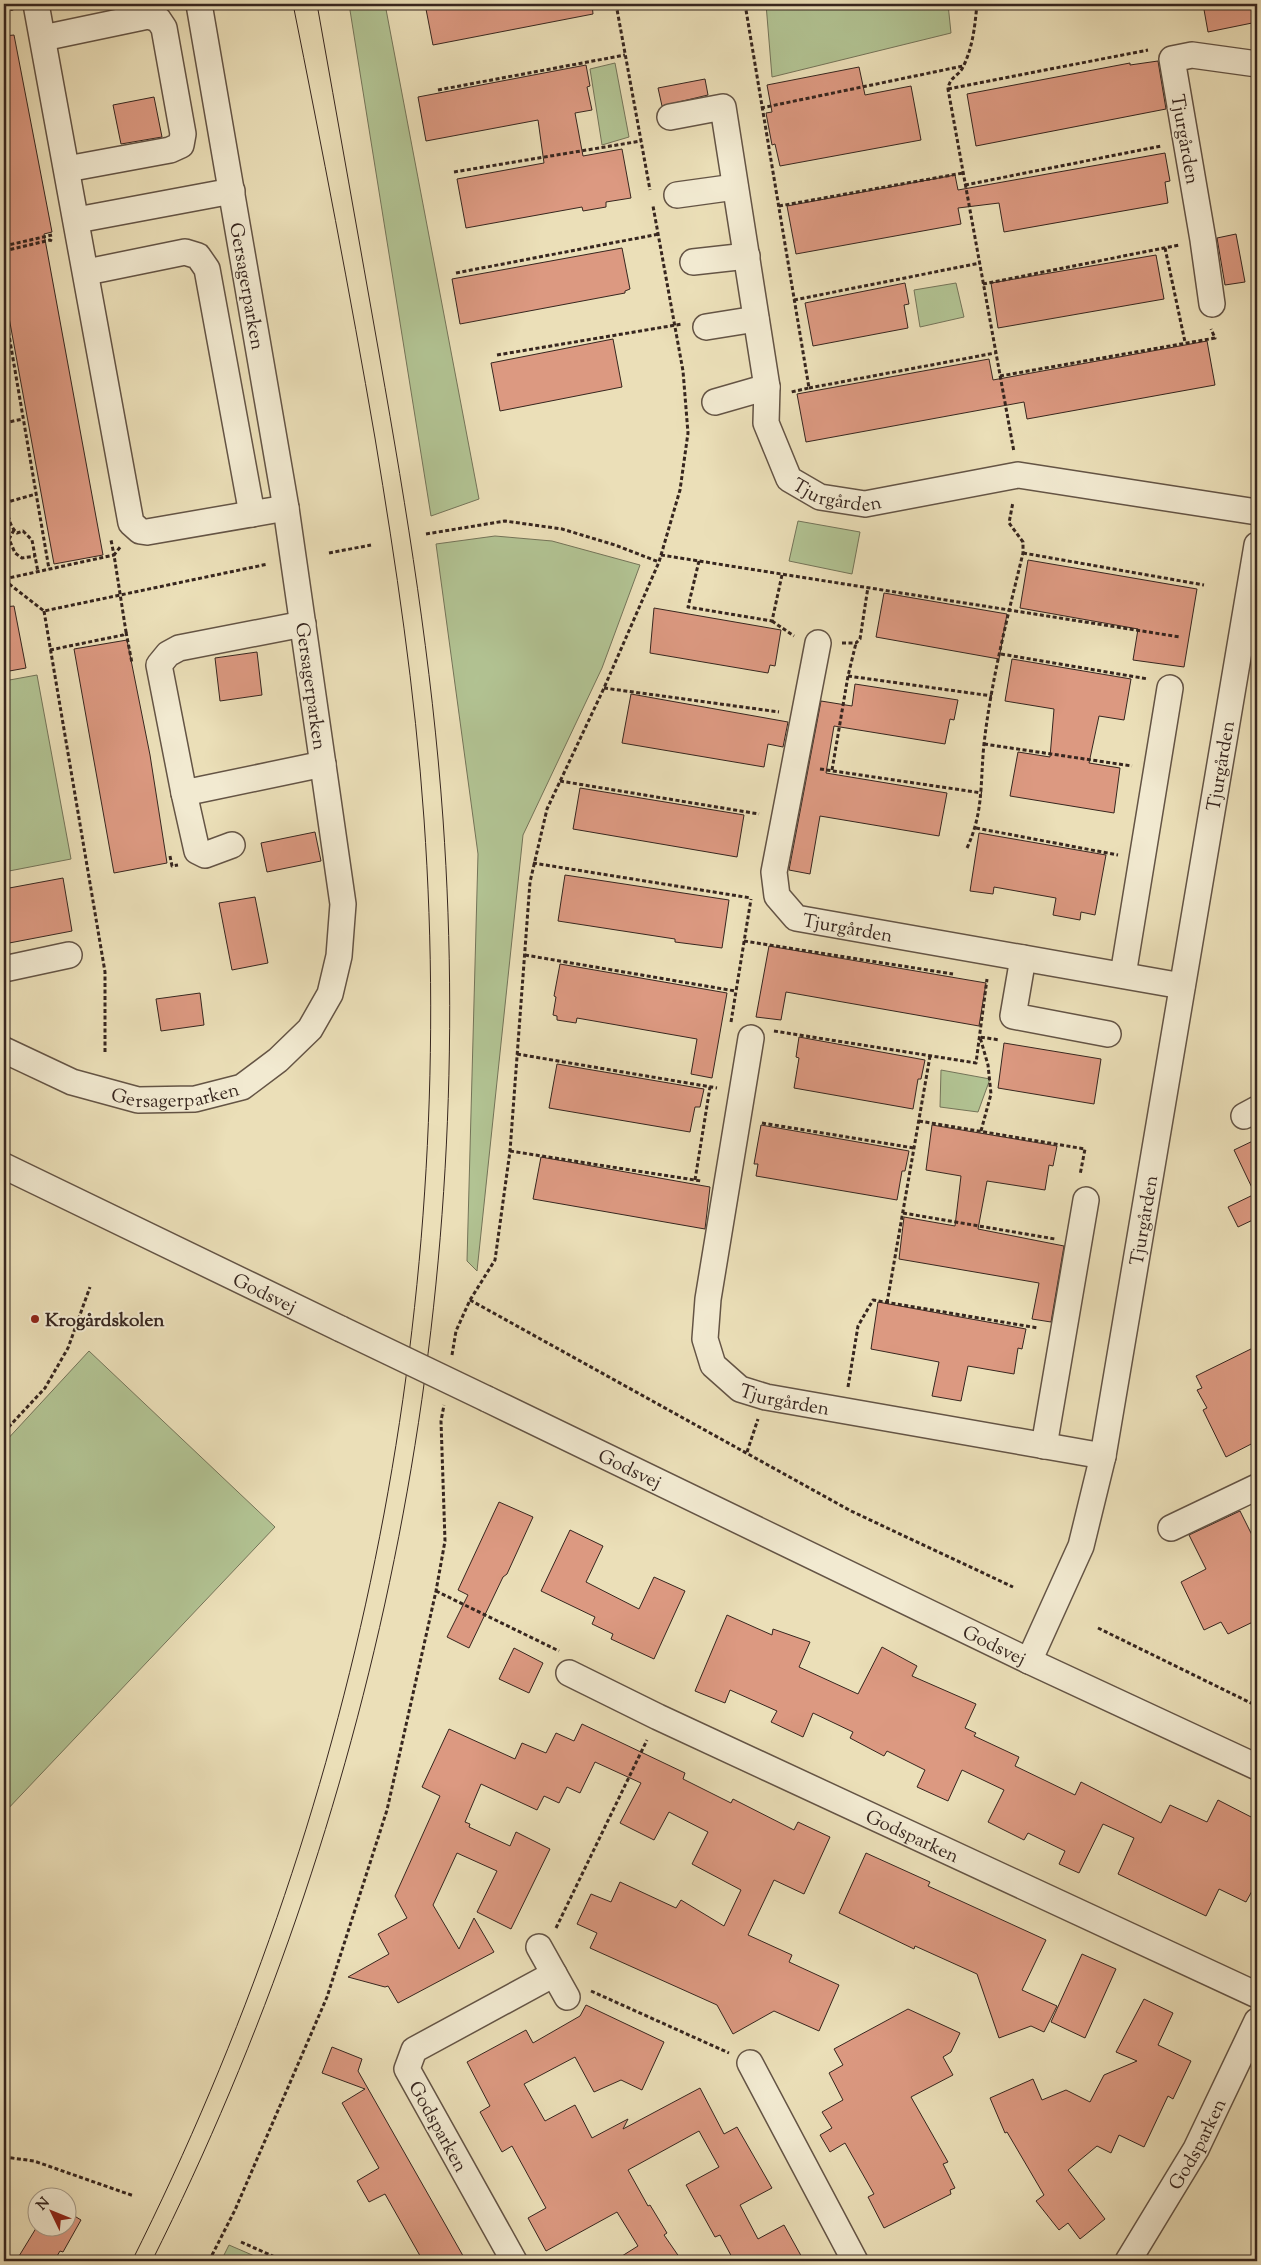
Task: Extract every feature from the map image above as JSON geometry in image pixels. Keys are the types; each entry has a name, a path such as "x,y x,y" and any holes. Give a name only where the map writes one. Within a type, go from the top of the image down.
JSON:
{"street":[{"path":"36,4 68,169 131,523 135,528 146,532 286,508"},
{"name":"Gersagerparken","path":"4,1050 72,1082 138,1100 195,1099 242,1087 278,1060 310,1029 330,994 339,956 343,904 286,508 199,4"},
{"path":"43,38 148,16 153,16 161,23 165,38 183,134 181,144 170,150 68,169"},
{"path":"1172,59 1192,55 1257,64"},
{"name":"Tjurgården","path":"1172,59 1204,240 1212,304"},
{"name":"Tjurgården","path":"670,117 723,107 767,392 766,423 789,479 820,497 865,504 1018,475 1257,512"},
{"path":"677,196 735,187"},
{"path":"77,220 232,191"},
{"path":"86,272 185,252 191,252 203,262 207,270 217,315 252,514"},
{"path":"693,262 746,256"},
{"path":"706,327 756,319"},
{"path":"715,402 767,392"},
{"name":"Tjurgården","path":"1029,1661 1081,1546 1103,1456 1257,545"},
{"path":"232,845 205,854 197,851 159,665 168,654 180,648 303,624"},
{"path":"777,896 774,872 804,717 809,641"},
{"path":"1123,975 1170,688"},
{"path":"184,793 323,764"},
{"name":"Tjurgården","path":"777,896 796,918 1182,986"},
{"path":"4,969 69,955"},
{"path":"1023,958 1013,1016 1108,1034"},
{"name":"Tjurgården","path":"754,1032 737,1119 708,1299 705,1340 713,1365 740,1388 766,1397 1103,1456"},
{"name":"Godsvej","path":"4,1166 1029,1661 1257,1767"},
{"path":"1044,1446 1086,1200"},
{"path":"1171,1528 1257,1487"},
{"name":"Godsparken","path":"569,1673 658,1717 1257,1995"},
{"path":"539,1947 554,1974 578,1993"},
{"name":"Godsparken","path":"514,2261 407,2069 414,2050 554,1974"},
{"name":"Godsparken","path":"1128,2261 1196,2149 1257,2021"},
{"path":"750,2063 855,2261"}],"path":[{"path":"616,4 683,371 688,433 680,490 661,555 1180,637"},
{"path":"744,4 809,388"},
{"path":"967,848 976,828 982,793 984,744 992,696 1009,610 1023,553 1023,542 1010,523 1018,475 948,89 949,81 963,66 974,34 977,4"},
{"path":"948,89 1151,50 1172,59"},
{"path":"438,90 625,54"},
{"path":"761,108 963,66"},
{"path":"454,172 641,141"},
{"path":"966,185 1186,142"},
{"path":"779,206 963,173"},
{"path":"456,272 658,234"},
{"path":"4,251 50,240 55,242 57,251"},
{"path":"984,284 1204,240"},
{"path":"1165,248 1185,342"},
{"path":"794,300 980,263"},
{"path":"1000,376 1214,338 1209,324 1212,304"},
{"path":"4,306 49,569"},
{"path":"497,355 694,322 706,327"},
{"path":"767,392 809,388 995,353"},
{"path":"4,423 23,419"},
{"path":"36,494 4,503 14,530 17,533 23,531 28,534 38,572"},
{"path":"4,517 8,516"},
{"path":"426,534 505,521 562,528 615,544 659,562"},
{"path":"4,580 114,555 135,528"},
{"path":"14,530 9,539 11,547 18,556 22,558 35,556"},
{"path":"50,650 123,636 126,632 110,536"},
{"path":"4,540 9,539"},
{"path":"329,552 371,544"},
{"path":"1023,553 1204,585"},
{"path":"699,561 688,607 772,622 809,641"},
{"path":"44,610 270,564"},
{"path":"772,622 782,575"},
{"path":"4,580 44,610 105,972 105,1052"},
{"path":"832,770 848,676 856,643"},
{"path":"1001,654 1162,682 1170,688"},
{"path":"848,676 992,696"},
{"path":"604,688 804,717"},
{"path":"984,744 1157,770"},
{"path":"794,766 982,793"},
{"path":"560,781 784,820"},
{"path":"976,828 1142,860"},
{"path":"533,863 751,899 777,896"},
{"path":"751,899 731,1025 754,1032 976,1064 987,980 978,978"},
{"path":"744,941 959,975"},
{"path":"525,955 736,991"},
{"path":"980,1037 988,1065 991,1094 981,1131"},
{"path":"517,1054 720,1089 721,1080"},
{"path":"887,1303 930,1056"},
{"path":"695,1180 710,1087"},
{"path":"737,1119 914,1148"},
{"path":"919,1121 1085,1149 1078,1190 1086,1200"},
{"path":"510,1151 727,1185"},
{"path":"903,1213 1078,1243"},
{"path":"4,1432 44,1388 68,1348 90,1287"},
{"path":"470,1300 851,1511 1012,1587"},
{"path":"844,1411 858,1326 873,1300 1063,1333"},
{"path":"747,1452 766,1397"},
{"path":"436,1591 566,1654 569,1673"},
{"path":"1098,1628 1257,1706"},
{"path":"539,1947 556,1929 658,1717"},
{"path":"578,1993 750,2063"},
{"path":"4,2157 34,2161 134,2196"},
{"path":"241,2242 284,2261"}],"green space":[{"path":"349,4 385,4 479,499 431,516"},
{"path":"766,4 948,4 951,33 772,77"},
{"path":"615,63 629,137 602,145 590,69"},
{"path":"956,283 964,317 920,327 914,290"},
{"path":"798,521 860,532 852,574 789,561"},
{"path":"495,536 552,541 640,565 602,668 523,835 477,1271 467,1261 478,854 436,544"},
{"path":"37,675 71,859 4,872 4,681"},
{"path":"941,1070 990,1079 978,1112 940,1107"},
{"path":"89,1351 275,1527 4,1813 4,1443"},
{"path":"229,2245 266,2261 221,2261"}],"building":[{"path":"425,4 592,4 593,14 433,45"},
{"path":"1203,4 1257,4 1257,22 1208,32"},
{"path":"14,35 52,232 44,234 103,555 54,564 4,290 4,36"},
{"path":"1158,61 1166,109 976,146 967,94 1130,63 1130,65"},
{"path":"586,65 590,86 587,87 592,110 575,113 583,156 622,149 631,198 606,202 606,207 583,211 582,207 466,228 457,179 544,163 538,120 426,141 418,97"},
{"path":"859,67 865,95 911,86 921,140 780,166 775,144 772,145 766,113 772,112 767,85"},
{"path":"705,79 708,95 662,106 658,88"},
{"path":"154,97 162,137 121,144 113,105"},
{"path":"1165,153 1170,181 1165,182 1168,203 1004,232 999,203 958,208 961,224 796,254 787,206 955,175 958,190"},
{"path":"1236,234 1245,282 1225,285 1217,238"},
{"path":"622,248 630,289 625,291 625,293 460,324 452,279"},
{"path":"1156,255 1164,299 998,328 991,283"},
{"path":"905,283 909,304 904,305 908,328 813,346 805,303"},
{"path":"613,339 622,387 500,411 491,363"},
{"path":"1207,341 1215,385 1027,419 1024,402 806,442 797,394 989,359 993,380"},
{"path":"1028,560 1197,589 1184,667 1133,660 1138,629 1020,608"},
{"path":"884,593 1007,614 999,659 876,637"},
{"path":"14,606 26,668 4,672 4,607"},
{"path":"654,608 781,630 775,666 770,665 768,673 650,653"},
{"path":"127,640 150,755 167,863 114,873 74,649"},
{"path":"257,652 262,695 220,701 215,658"},
{"path":"1012,659 1131,679 1124,720 1099,716 1089,763 1120,768 1114,813 1010,796 1018,752 1050,757 1054,709 1005,701"},
{"path":"855,684 958,700 954,720 950,719 945,744 834,726 826,773 947,793 939,836 820,816 810,874 789,870 821,701 852,706"},
{"path":"631,694 788,722 783,747 768,744 764,767 622,743"},
{"path":"580,788 744,815 737,857 573,829"},
{"path":"315,832 321,861 267,872 261,843"},
{"path":"979,833 1106,855 1095,915 1081,912 1080,920 1053,915 1056,898 994,887 993,894 970,891"},
{"path":"565,875 729,900 722,948 675,942 675,939 558,921"},
{"path":"63,878 72,931 4,944 4,889"},
{"path":"255,897 268,963 232,970 219,903"},
{"path":"769,946 986,983 979,1026 786,992 781,1020 756,1017"},
{"path":"560,964 727,993 712,1078 691,1074 697,1039 577,1018 576,1023 557,1020 557,1016 553,1015 556,997 554,996"},
{"path":"200,993 204,1025 161,1031 156,999"},
{"path":"799,1037 925,1060 921,1079 918,1079 913,1109 794,1088 799,1058 796,1057"},
{"path":"1004,1043 1101,1059 1094,1104 998,1088"},
{"path":"557,1064 704,1089 700,1107 695,1107 690,1132 549,1108"},
{"path":"761,1125 909,1151 905,1171 902,1171 897,1200 756,1176 758,1164 754,1164"},
{"path":"932,1125 1057,1146 1053,1166 1049,1165 1045,1190 987,1181 978,1229 1064,1246 1051,1322 1032,1319 1039,1283 899,1259 904,1217 955,1226 961,1176 926,1170"},
{"path":"1257,1139 1257,1218 1238,1227 1228,1207 1255,1194 1234,1150"},
{"path":"541,1157 710,1187 705,1229 533,1199"},
{"path":"878,1302 1026,1329 1022,1349 1018,1348 1014,1374 968,1366 961,1401 932,1396 939,1362 871,1349"},
{"path":"1257,1346 1257,1441 1226,1457 1203,1410 1207,1408 1197,1390 1202,1388 1196,1376"},
{"path":"499,1502 533,1517 507,1574 503,1577 469,1648 447,1637 468,1595 458,1590"},
{"path":"1240,1511 1257,1545 1257,1620 1228,1634 1221,1622 1204,1630 1181,1582 1206,1569 1189,1535"},
{"path":"570,1530 603,1546 586,1582 639,1609 654,1577 685,1591 654,1659 611,1639 613,1634 592,1624 595,1617 541,1591"},
{"path":"727,1615 772,1635 773,1629 810,1642 799,1667 858,1694 882,1647 917,1666 912,1676 976,1704 965,1728 976,1733 974,1736 1019,1757 1015,1766 1075,1795 1081,1782 1161,1823 1170,1805 1207,1822 1218,1800 1257,1820 1257,1894 1252,1891 1246,1902 1219,1889 1206,1916 1118,1874 1134,1838 1103,1824 1079,1873 1059,1864 1065,1851 1028,1833 1024,1840 988,1822 1004,1790 962,1770 948,1801 917,1787 925,1770 887,1751 884,1756 850,1738 853,1732 813,1713 803,1737 771,1722 777,1711 730,1690 725,1703 695,1691"},
{"path":"514,1648 543,1663 529,1693 499,1679"},
{"path":"582,1724 685,1773 683,1779 731,1803 733,1799 794,1830 798,1822 830,1837 804,1894 774,1880 748,1935 792,1955 789,1962 839,1985 819,2031 774,2011 733,2034 717,2005 590,1948 597,1933 577,1924 591,1894 611,1902 620,1882 676,1908 681,1900 724,1926 741,1890 692,1864 708,1832 669,1812 654,1840 620,1823 641,1783 595,1762 580,1793 567,1787 559,1803 544,1796 537,1810 481,1784 465,1822 470,1824 469,1827 510,1846 516,1832 550,1849 511,1929 477,1912 497,1871 457,1853 433,1905 459,1949 474,1918 494,1952 398,2003 388,1986 385,1987 348,1977 389,1954 378,1934 407,1918 395,1896 440,1796 422,1787 449,1729 515,1759 522,1743 546,1753 556,1733 574,1741"},
{"path":"866,1853 930,1882 928,1886 1046,1940 1022,1990 1057,2006 1044,2032 1031,2026 999,2038 977,1974 915,1946 914,1949 839,1913"},
{"path":"1082,1954 1116,1969 1085,2038 1051,2022"},
{"path":"1144,1999 1173,2013 1158,2045 1191,2061 1173,2099 1168,2096 1144,2147 1119,2135 1111,2153 1097,2146 1068,2170 1105,2219 1080,2239 1068,2223 1059,2230 1036,2201 1044,2195 1007,2132 1005,2133 990,2098 1033,2079 1042,2100 1066,2090 1090,2102 1104,2075 1137,2061 1116,2052"},
{"path":"586,2005 664,2042 642,2090 621,2080 594,2092 575,2057 524,2084 545,2121 575,2105 592,2138 628,2119 623,2129 700,2088 724,2134 737,2127 772,2188 740,2205 758,2239 784,2225 804,2261 734,2261 720,2235 715,2237 686,2185 719,2167 699,2131 628,2170 648,2206 650,2205 667,2233 664,2235 682,2261 614,2261 638,2246 617,2212 546,2251 528,2218 546,2208 512,2146 502,2152 480,2112 490,2106 467,2062 526,2030 533,2043 580,2016"},
{"path":"908,2009 960,2033 951,2052 943,2057 953,2075 911,2097 948,2162 943,2164 955,2188 950,2190 951,2194 884,2228 868,2197 874,2194 845,2143 830,2152 820,2135 832,2128 822,2112 843,2100 829,2073 843,2065 834,2049"},
{"path":"332,2047 362,2059 358,2071 466,2261 423,2261 385,2194 369,2202 357,2181 379,2168 342,2103 365,2089 322,2073"},
{"path":"30,2238 71,2238 63,2252 60,2251 54,2261 16,2261"}],"tram line":[{"path":"132,2261 210,2091 277,1917 332,1740 375,1560 406,1377 425,1192 431,1006 424,819 416,723 375,438 336,221 293,4"},
{"path":"152,2261 230,2092 296,1918 351,1740 394,1560 425,1376 444,1191 450,1005 443,819 432,703 418,588 400,474 317,4"}],"place":[{"name":"Krogårdskolen","path":"35,1319"}]}
